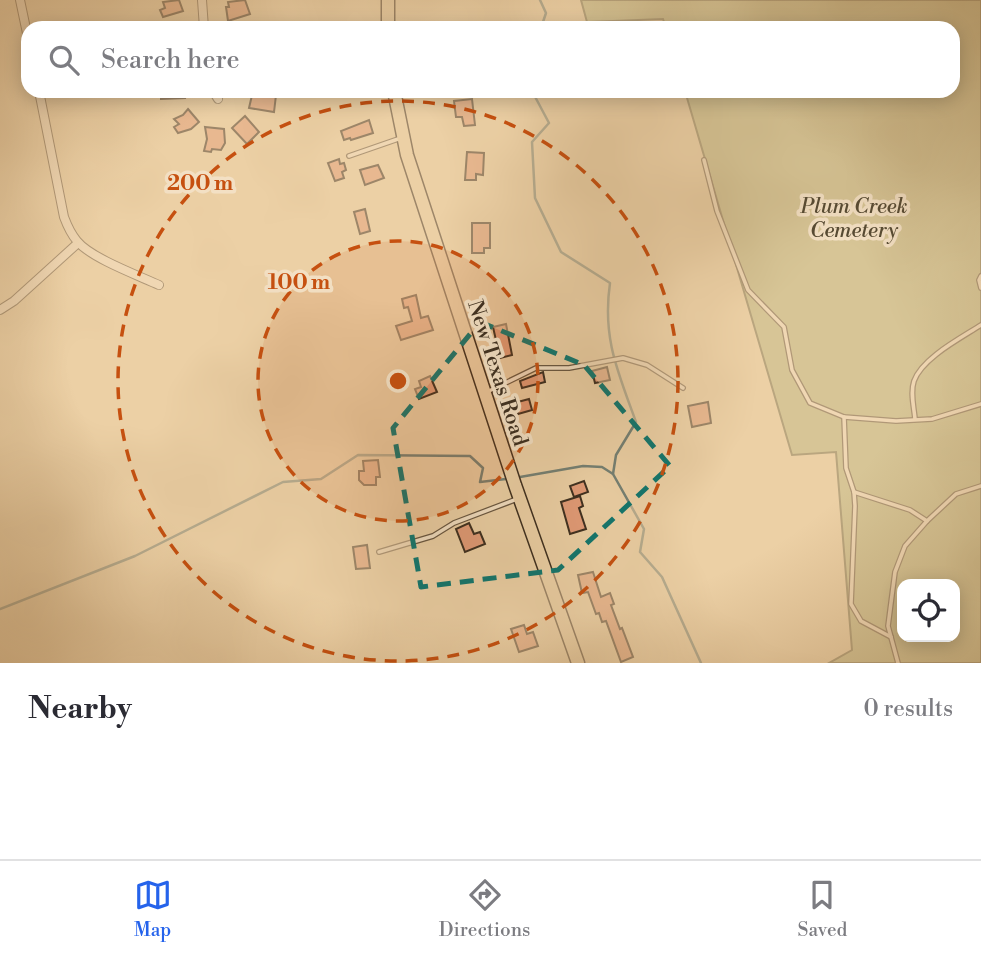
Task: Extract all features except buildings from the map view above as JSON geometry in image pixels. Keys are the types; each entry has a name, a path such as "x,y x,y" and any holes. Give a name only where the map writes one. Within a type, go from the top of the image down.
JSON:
{"main road":[{"path":"388,0 388,21"},
{"name":"New Texas Road","path":"395,98 402,137 485,394 578,663"}],"street":[{"path":"20,0 24,21"},
{"path":"202,0 204,21"},
{"path":"39,98 64,217 78,243 90,252 159,285"},
{"path":"0,310 14,301 78,243"}],"lane":[{"path":"349,156 402,137"},
{"path":"704,160 717,211 748,290 783,327 792,370 810,403 844,418 915,419 932,419 981,404"},
{"path":"981,276 981,288"},
{"path":"915,419 912,390 919,371 953,343 981,325"},
{"path":"485,394 536,368 569,368 623,358 647,365 683,387"},
{"path":"844,418 846,468 854,492 851,604 861,621 891,637"},
{"path":"898,663 888,626 895,572 905,546 956,494 981,485"},
{"path":"854,492 910,510 927,521"},
{"path":"379,552 433,536 454,523 519,498"}],"highlighted area":[{"path":"480,322 584,365 670,466 558,570 421,587 393,428"}],"green space":[{"name":"Plum Creek Cemetery","path":"581,0 981,0 981,663 829,663 852,650 836,452 792,455 687,98 960,98 960,21 587,21"}],"waterway":[{"path":"540,0 546,13 543,21"},
{"path":"536,98 549,123 532,142 535,198 561,252 610,283 610,338 618,371 636,422 616,455 613,474"},
{"path":"0,609 135,556 283,482 321,479 358,455 470,456 483,468 480,482 506,479"},
{"path":"520,477 583,466 602,467 613,474 644,529 640,552 662,577 701,663"}]}
